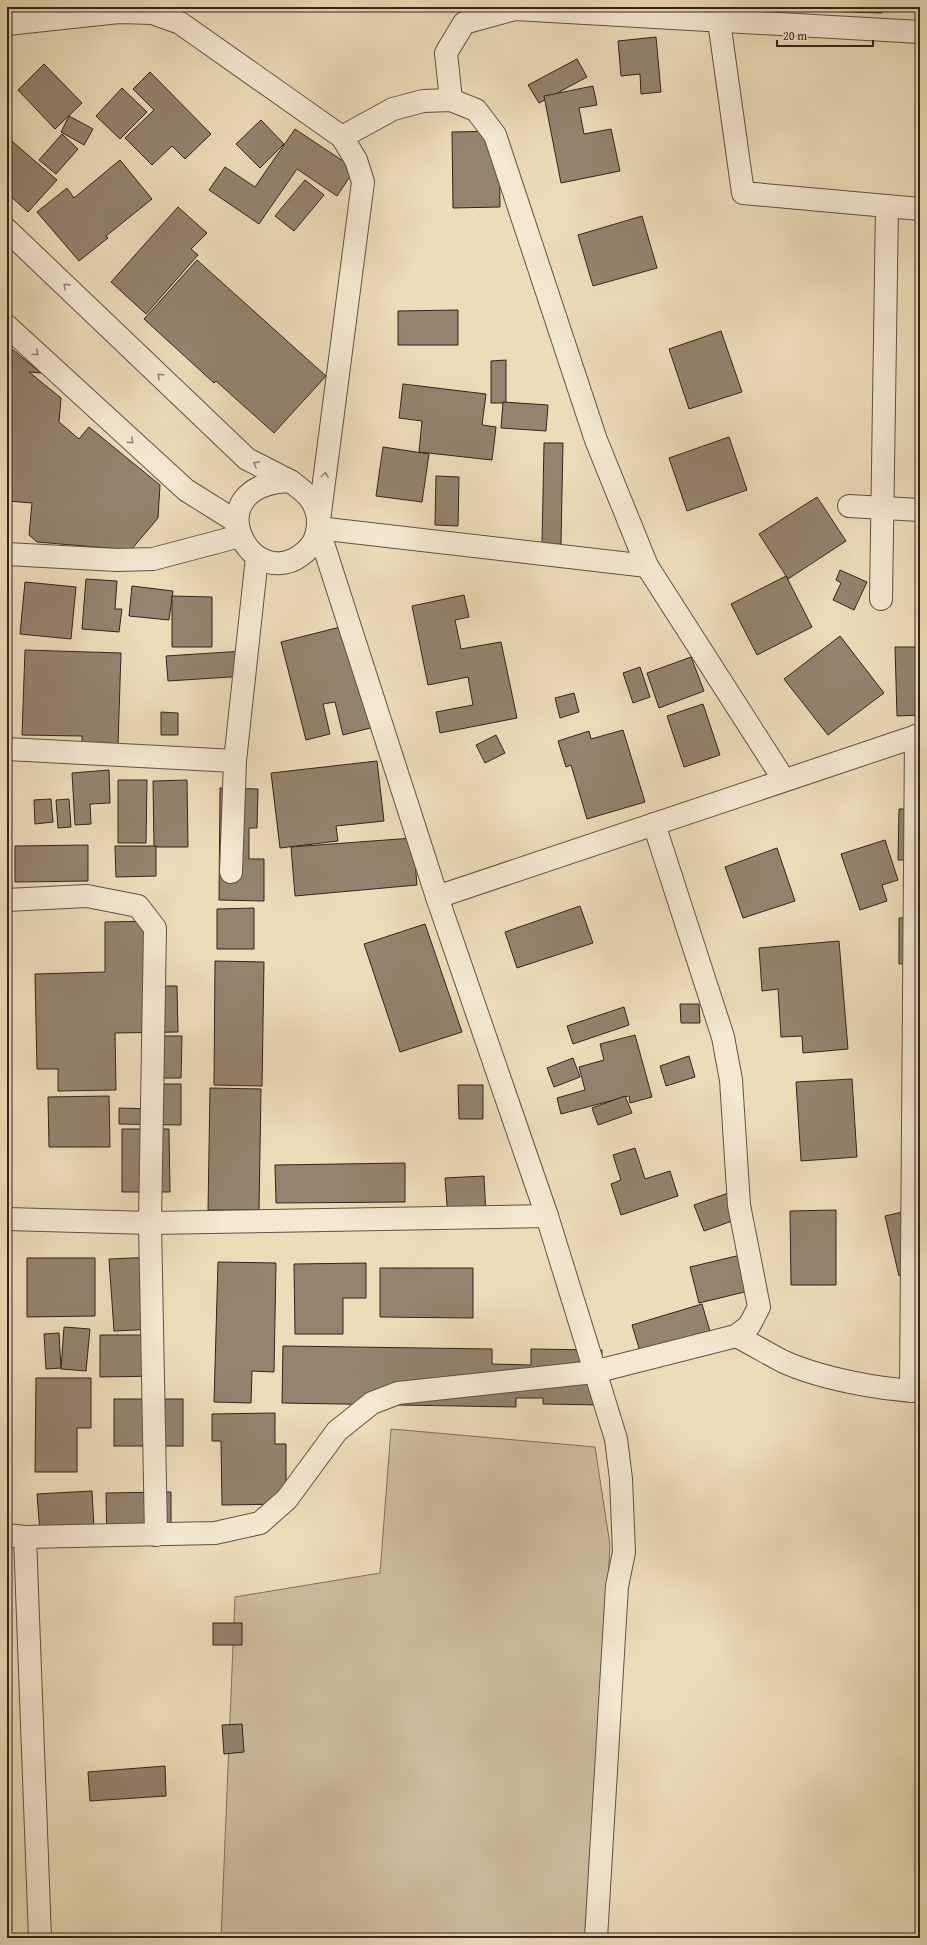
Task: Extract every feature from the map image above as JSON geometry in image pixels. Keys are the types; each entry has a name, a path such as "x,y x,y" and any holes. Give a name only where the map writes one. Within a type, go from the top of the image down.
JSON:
{"street":[{"path":"451,100 446,53 464,23 516,8 718,13 920,32"},
{"path":"7,24 119,12 152,13 180,23 342,137 356,160 363,182 318,528 314,541 305,552 294,560 275,562 257,557 246,548 238,529 186,490 7,326"},
{"path":"718,13 743,193 920,209"},
{"path":"342,137 393,109 423,101 451,100 476,110 495,135 596,440 647,566 784,780"},
{"path":"881,599 881,508 887,206"},
{"path":"7,230 247,460 290,481 310,498 317,510 318,528 437,897 547,1216 594,1372 616,1439 621,1479 624,1552 617,1586 596,1938"},
{"path":"238,529 242,504 250,493 262,486 276,482 290,481"},
{"path":"850,506 920,510"},
{"path":"318,528 647,566"},
{"path":"7,554 117,560 153,559 238,529"},
{"path":"231,872 235,761 257,557"},
{"path":"437,897 918,735 915,1391 822,1376 783,1361 736,1336"},
{"path":"7,749 235,761"},
{"path":"40,1938 16,1536 215,1533 260,1523 287,1499 337,1431 372,1403 398,1393 594,1372 736,1336 749,1326 759,1307 740,1205 729,1064 723,1037 654,824"},
{"path":"7,900 87,896 138,906 155,928 150,1223 156,1535"},
{"path":"7,1219 150,1223 547,1216"}],"shaded area":[{"path":"391,1429 595,1447 610,1545 588,1938 221,1938 235,1597 380,1573"}],"building":[{"path":"821,7 882,7 882,13 821,11"},
{"path":"656,37 661,92 641,94 640,74 621,76 618,41"},
{"path":"577,59 587,77 539,103 528,85"},
{"path":"44,64 82,103 55,129 18,90"},
{"path":"150,72 211,134 185,159 172,146 152,165 125,138 154,110 133,89"},
{"path":"593,86 597,105 579,108 584,134 611,129 620,171 561,183 544,96"},
{"path":"122,88 147,112 120,139 96,116"},
{"path":"69,116 93,129 84,145 61,132"},
{"path":"261,120 284,144 260,168 236,144"},
{"path":"295,129 355,169 337,196 297,169 259,224 209,190 225,167 255,187"},
{"path":"499,131 500,207 453,208 452,132"},
{"path":"62,134 78,149 56,174 39,160"},
{"path":"7,137 57,180 28,212 7,193"},
{"path":"120,160 152,199 106,236 108,238 79,261 37,212 67,188 74,198"},
{"path":"305,180 324,195 294,231 275,216"},
{"path":"178,207 207,233 191,249 198,255 146,314 111,282"},
{"path":"642,216 657,268 593,286 578,235"},
{"path":"197,260 326,376 274,433 216,381 214,383 144,319"},
{"path":"458,310 458,345 398,345 398,311"},
{"path":"721,331 742,392 689,409 669,349"},
{"path":"7,345 41,373 29,372 61,398 59,422 79,439 89,427 160,485 158,518 131,550 37,542 29,535 32,503 7,501"},
{"path":"506,360 506,403 491,403 491,361"},
{"path":"403,384 486,394 482,425 496,427 492,460 419,452 422,421 399,418"},
{"path":"503,402 548,405 546,431 501,428"},
{"path":"729,437 747,490 687,511 669,458"},
{"path":"544,443 563,443 561,544 542,544"},
{"path":"383,447 429,454 422,502 376,496"},
{"path":"436,476 459,477 458,526 435,525"},
{"path":"817,497 846,541 788,579 759,534"},
{"path":"840,570 867,582 854,610 833,600 841,583 836,580"},
{"path":"786,576 812,627 757,655 731,604"},
{"path":"86,579 117,581 115,609 122,609 119,632 82,629"},
{"path":"25,582 76,587 71,639 20,634"},
{"path":"132,586 173,591 169,620 129,616"},
{"path":"464,595 469,617 455,620 461,649 501,642 517,718 440,733 436,712 473,705 468,677 428,685 412,606"},
{"path":"172,596 212,597 212,647 172,647"},
{"path":"356,623 382,725 343,735 335,702 323,704 330,734 306,740 281,642"},
{"path":"840,636 884,693 828,735 784,679"},
{"path":"895,647 920,647 920,715 897,716"},
{"path":"25,650 121,653 118,744 82,743 82,736 22,735"},
{"path":"244,651 246,676 168,681 166,656"},
{"path":"691,657 704,691 659,708 647,673"},
{"path":"640,667 650,697 633,703 623,673"},
{"path":"574,693 579,712 560,718 555,698"},
{"path":"703,704 720,755 684,767 667,716"},
{"path":"161,712 178,713 178,735 161,735"},
{"path":"623,730 645,802 587,819 571,765 566,767 558,741 589,731 591,739"},
{"path":"496,735 505,753 485,763 476,745"},
{"path":"377,761 384,821 336,826 338,841 280,848 271,773"},
{"path":"109,770 110,803 90,804 91,824 75,825 72,773"},
{"path":"118,780 147,780 146,843 118,843"},
{"path":"187,780 188,847 154,847 153,781"},
{"path":"220,788 258,789 257,828 249,828 249,859 264,859 264,901 219,900"},
{"path":"51,799 53,822 35,824 34,800"},
{"path":"69,799 71,827 58,828 56,800"},
{"path":"899,809 920,809 920,860 898,860"},
{"path":"413,838 417,885 295,896 291,847"},
{"path":"885,840 898,880 882,885 887,901 860,910 841,854"},
{"path":"88,845 88,881 15,882 15,846"},
{"path":"115,846 156,846 156,876 116,877"},
{"path":"777,848 795,901 743,918 725,867"},
{"path":"580,906 593,943 517,968 505,932"},
{"path":"254,908 254,949 217,949 217,909"},
{"path":"899,918 920,918 920,963 899,964"},
{"path":"159,921 160,986 177,986 178,1032 115,1033 116,1090 58,1091 58,1069 37,1069 35,974 105,972 105,922"},
{"path":"425,924 462,1032 400,1052 364,944"},
{"path":"839,941 848,1049 803,1053 802,1036 781,1037 778,989 762,991 759,948"},
{"path":"215,961 264,962 262,1086 214,1085"},
{"path":"680,1004 699,1004 700,1023 681,1023"},
{"path":"624,1007 629,1025 573,1044 567,1026"},
{"path":"635,1035 652,1097 630,1103 629,1096 561,1114 557,1098 585,1090 579,1067 604,1060 600,1044"},
{"path":"148,1036 182,1036 181,1078 148,1078"},
{"path":"689,1056 695,1077 666,1086 660,1066"},
{"path":"573,1058 580,1077 554,1087 547,1068"},
{"path":"852,1079 857,1157 801,1161 796,1082"},
{"path":"153,1084 181,1084 181,1125 119,1124 119,1108 152,1109"},
{"path":"458,1085 483,1085 483,1119 459,1119"},
{"path":"210,1088 261,1089 259,1210 208,1210"},
{"path":"109,1096 110,1147 49,1147 48,1097"},
{"path":"625,1096 632,1113 598,1125 592,1108"},
{"path":"122,1129 169,1129 170,1192 122,1192"},
{"path":"635,1148 645,1179 670,1171 678,1196 621,1215 611,1184 621,1180 613,1155"},
{"path":"405,1163 405,1202 276,1203 275,1165"},
{"path":"484,1176 486,1217 448,1219 445,1178"},
{"path":"740,1189 749,1215 704,1231 694,1205"},
{"path":"836,1210 836,1285 791,1285 790,1211"},
{"path":"907,1211 910,1274 899,1276 885,1216"},
{"path":"749,1253 757,1289 699,1303 690,1267"},
{"path":"157,1257 156,1329 114,1331 109,1259"},
{"path":"27,1258 95,1258 95,1316 27,1317"},
{"path":"218,1262 276,1263 274,1372 252,1371 251,1403 214,1402"},
{"path":"366,1263 366,1298 343,1298 343,1334 295,1334 294,1264"},
{"path":"380,1268 473,1268 473,1318 380,1317"},
{"path":"702,1304 714,1345 642,1358 632,1325"},
{"path":"64,1327 90,1329 86,1371 61,1369"},
{"path":"59,1333 61,1368 46,1369 44,1334"},
{"path":"100,1335 159,1335 159,1376 100,1377"},
{"path":"283,1346 492,1349 492,1364 531,1365 531,1349 602,1350 600,1405 543,1404 543,1398 516,1398 516,1407 282,1403"},
{"path":"36,1378 91,1378 91,1428 77,1428 77,1472 35,1472"},
{"path":"114,1399 183,1399 183,1446 114,1446"},
{"path":"275,1413 275,1444 286,1444 286,1504 222,1505 221,1441 212,1441 212,1414"},
{"path":"92,1491 94,1528 40,1532 37,1494"},
{"path":"171,1492 171,1543 107,1544 106,1493"},
{"path":"213,1623 242,1623 242,1645 213,1645"},
{"path":"242,1724 244,1752 224,1754 222,1725"},
{"path":"165,1766 166,1796 90,1801 88,1772"}]}
